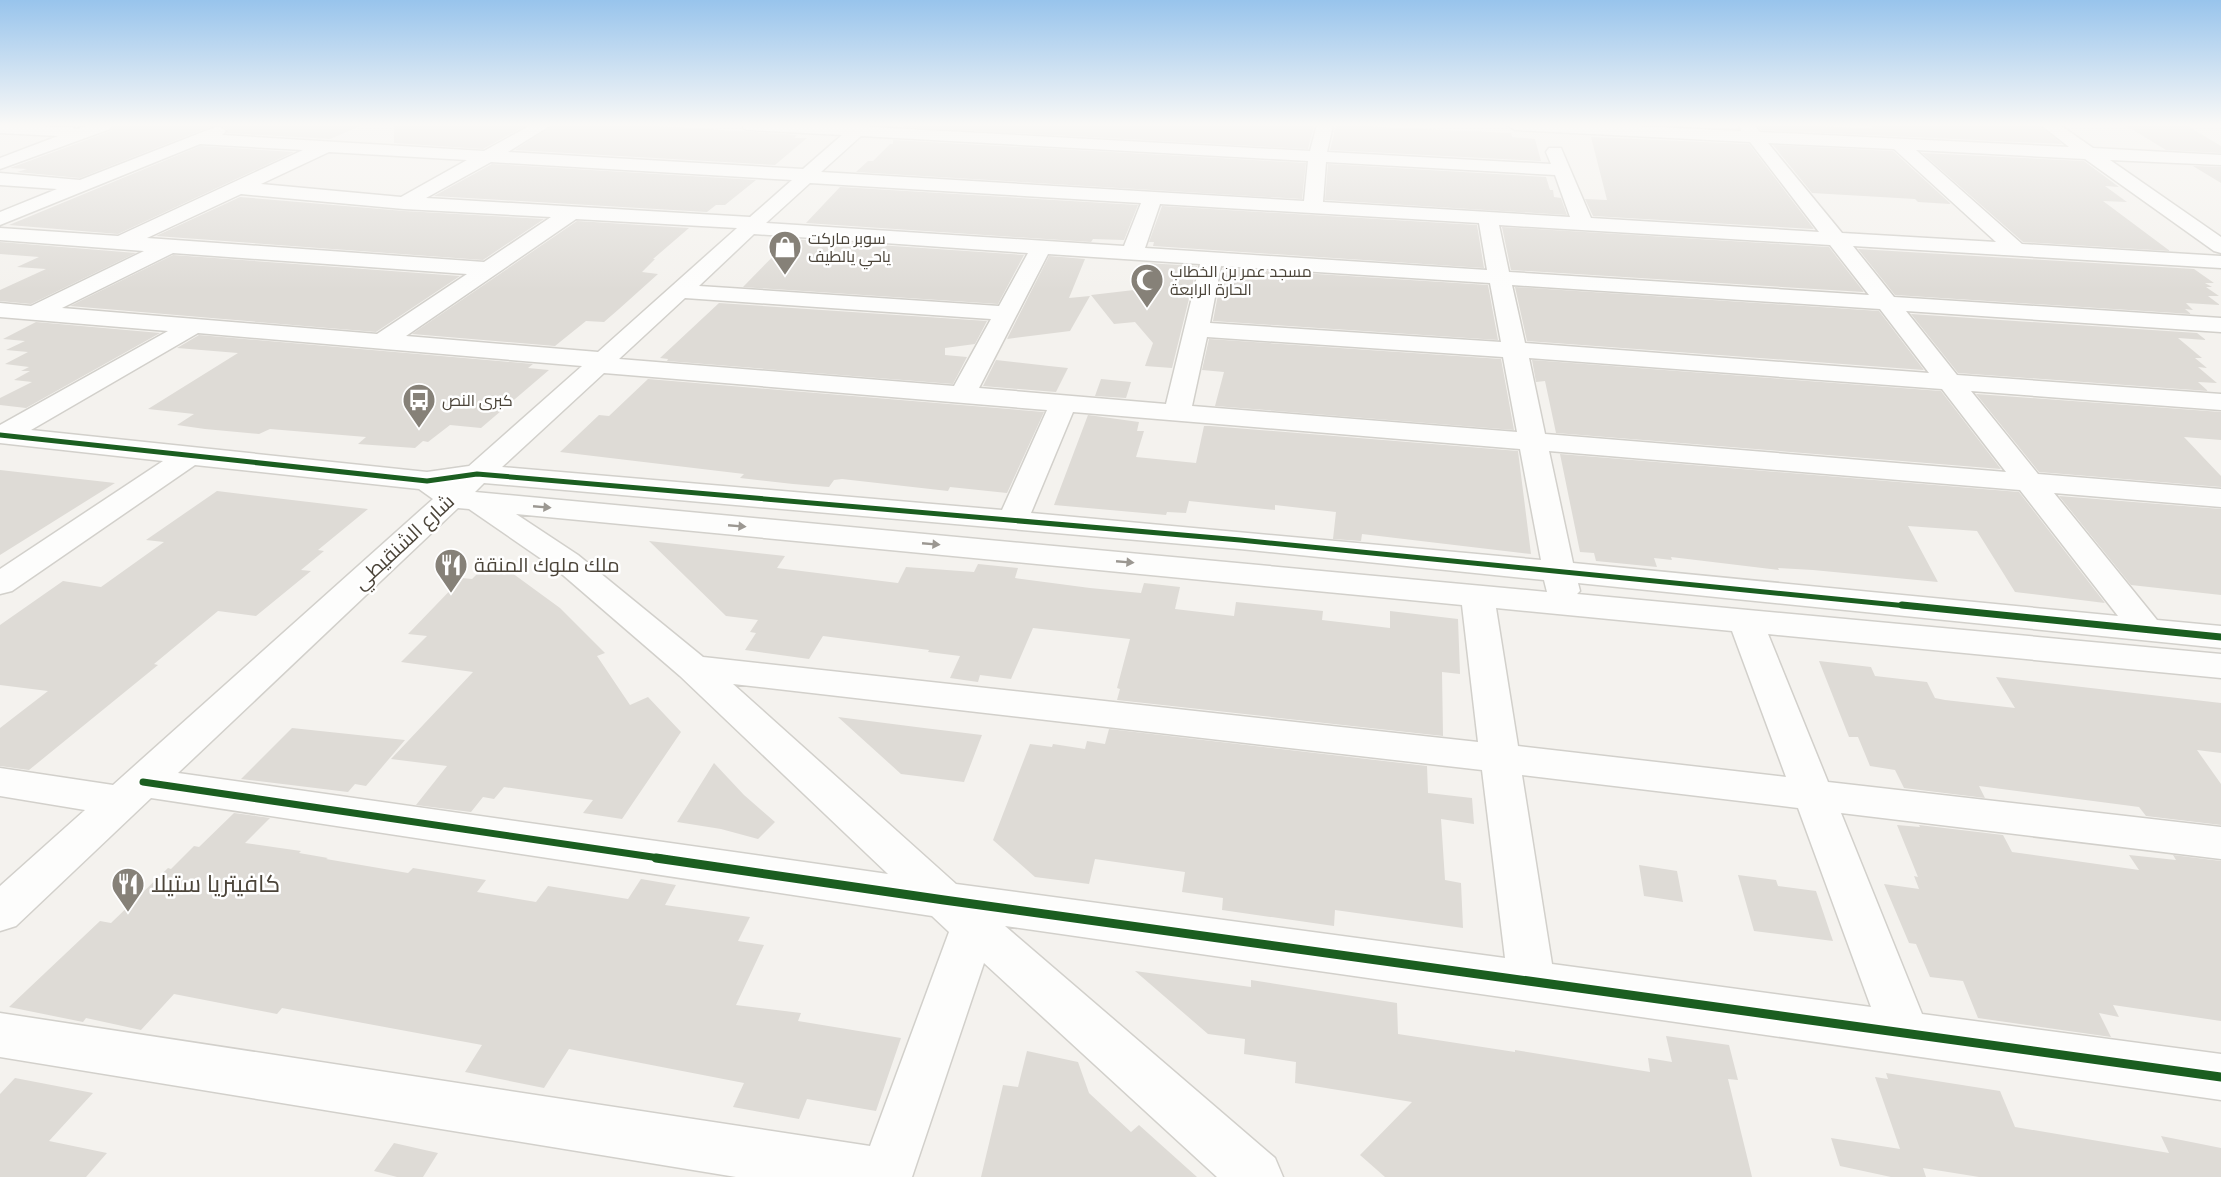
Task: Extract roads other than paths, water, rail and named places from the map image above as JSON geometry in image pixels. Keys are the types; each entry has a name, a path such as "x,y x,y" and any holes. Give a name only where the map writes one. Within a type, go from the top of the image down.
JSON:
{"street":[{"path":"13,180 83,185"},
{"path":"0,219 96,180"},
{"path":"121,242 257,180"},
{"path":"404,203 445,180"},
{"name":"شارع الشنقيطي","path":"0,913 458,489 803,180"},
{"path":"871,180 2221,262"},
{"path":"1068,192 1075,180"},
{"path":"1313,208 1315,180"},
{"path":"1566,180 1583,224"},
{"path":"1790,180 2146,629"},
{"path":"1939,180 2017,250"},
{"path":"2127,180 2221,247"},
{"path":"240,188 404,203 751,225 1041,248 2221,325"},
{"path":"1132,254 1153,197"},
{"path":"382,341 571,213"},
{"path":"1488,219 1565,604"},
{"path":"0,234 488,268"},
{"path":"34,313 170,246"},
{"path":"963,394 1041,248"},
{"path":"1178,411 1212,259"},
{"path":"678,291 1005,313"},
{"path":"0,310 382,341 1063,403 2221,498"},
{"path":"1,435 194,326"},
{"path":"1198,329 2221,402"},
{"path":"1013,520 1063,403"},
{"path":"1,435 192,454 458,489 1565,604 2221,666"},
{"path":"3,579 192,454"},
{"path":"458,489 1013,520 2221,637"},
{"path":"458,489 567,562 693,668 959,913 1256,1177"},
{"path":"1477,594 1531,981"},
{"path":"1746,622 1905,1032"},
{"path":"693,668 1500,758 2221,843"},
{"path":"0,782 133,792 959,913 1531,981 2221,1077"},
{"path":"0,1035 885,1176 959,913"}],"place":[{"name":"سوبر ماركت ياحي يالطيف","path":"785,276"},
{"name":"مسجد عمر بن الخطاب الحارة الرابعة","path":"1147,309"},
{"name":"كبرى النص","path":"419,429"},
{"name":"ملك ملوك المنقة","path":"451,594"},
{"name":"كافيتريا ستيلا","path":"128,913"}]}
